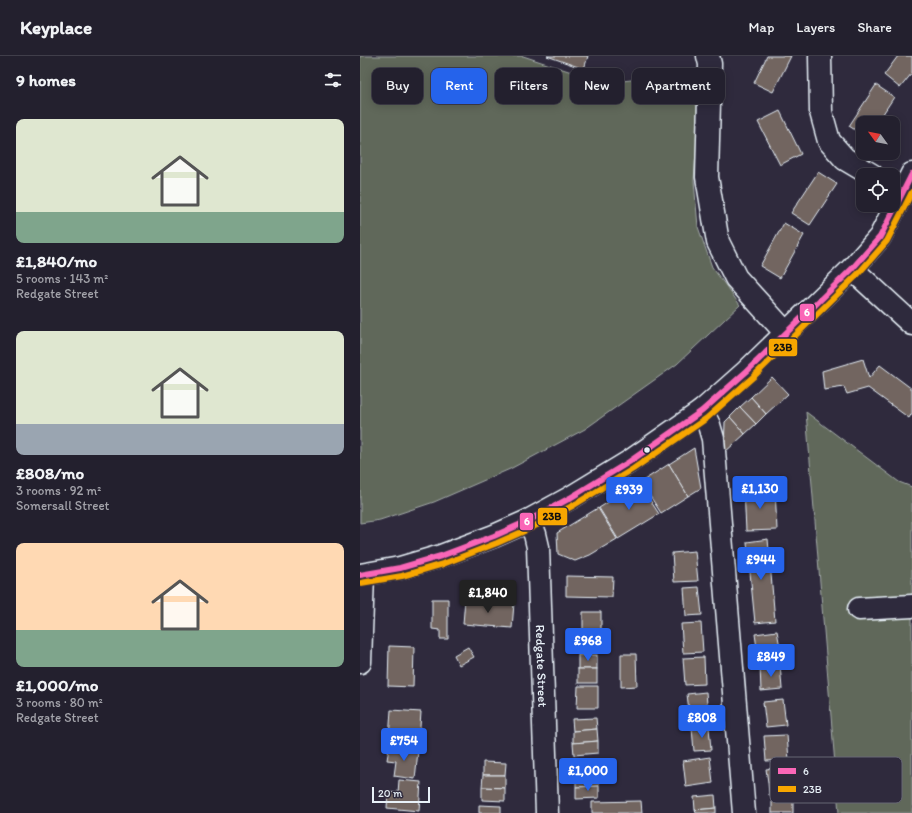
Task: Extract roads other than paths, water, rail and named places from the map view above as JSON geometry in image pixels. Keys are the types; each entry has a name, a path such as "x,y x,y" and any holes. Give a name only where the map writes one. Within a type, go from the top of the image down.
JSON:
{"street":[{"path":"708,56 710,64 707,177 718,242 736,278 786,332"},
{"path":"820,56 821,112 829,140 845,158 861,168"},
{"path":"360,662 361,575 400,568 441,556 494,536 528,521 570,498 629,462 702,412 747,371 852,268 880,236 903,185"},
{"path":"852,268 912,324"},
{"path":"702,412 709,425 713,439 744,813"},
{"name":"Redgate Street","path":"528,521 535,534 538,547 547,813"},
{"path":"859,609 912,606"}]}
